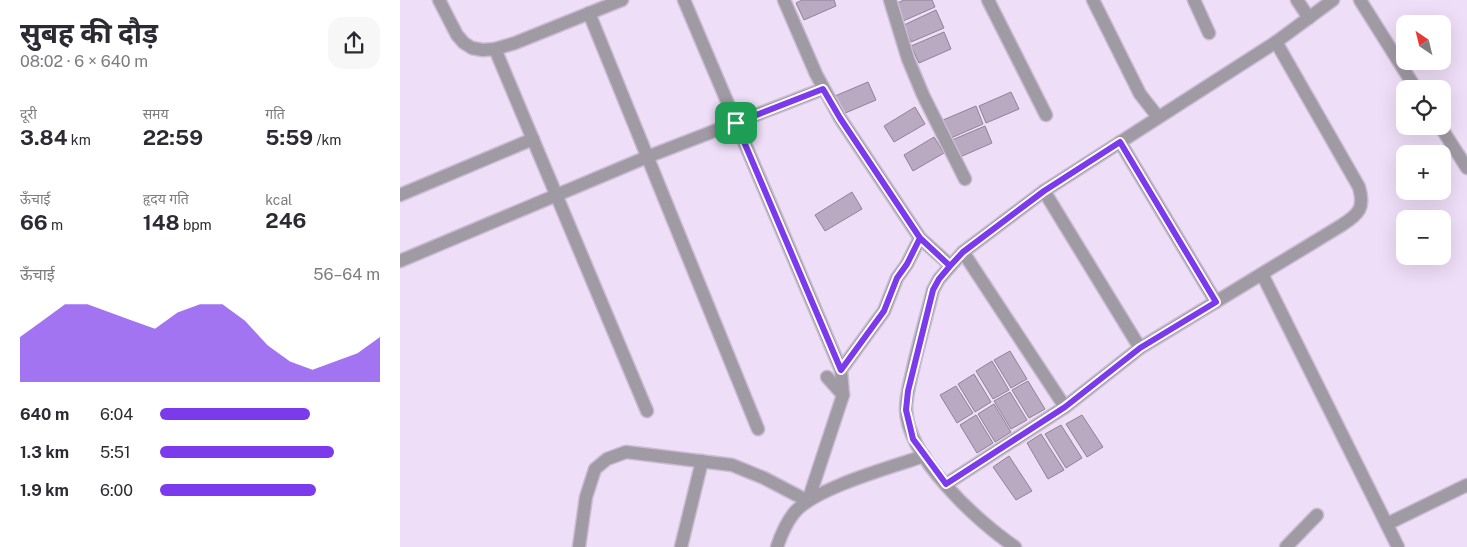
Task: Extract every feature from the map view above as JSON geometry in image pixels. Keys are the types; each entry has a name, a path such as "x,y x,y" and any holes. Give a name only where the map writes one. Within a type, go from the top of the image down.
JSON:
{"street":[{"path":"439,0 452,28 464,43 472,48 483,50 495,49 515,43 622,0"},
{"path":"684,0 841,370 843,395 808,501"},
{"path":"784,0 823,89 840,118 920,238 950,266"},
{"path":"890,0 908,59 923,95 965,179"},
{"path":"988,0 1046,115"},
{"path":"1093,0 1140,94 1155,113"},
{"path":"1194,0 1209,33"},
{"path":"1015,547 983,520 946,484 913,439 909,425 906,410 908,391 933,290 939,279 963,252 1044,191 1120,142 1155,113 1276,42 1333,0"},
{"path":"1360,0 1410,80"},
{"path":"1299,3 1309,18"},
{"path":"589,14 758,429"},
{"path":"946,484 1065,407 1140,348 1353,218 1362,206 1360,188 1276,42"},
{"path":"495,49 647,412"},
{"path":"400,261 647,157 823,89"},
{"path":"1446,135 1467,168"},
{"path":"400,195 533,139"},
{"path":"1120,142 1216,302"},
{"path":"1044,191 1140,348"},
{"path":"841,370 884,311 897,278 907,264 920,238"},
{"path":"963,252 1065,407"},
{"path":"1262,274 1398,547"},
{"path":"826,377 843,395"},
{"path":"579,547 586,497 596,469 607,459 626,452 732,465 764,478 808,501"},
{"path":"777,547 783,530 795,512 808,501 842,484 924,456"},
{"path":"681,547 702,461"},
{"path":"1387,524 1467,485"},
{"path":"1286,547 1316,515"}],"building":[{"path":"802,0 834,0 836,6 804,20 796,3"},
{"path":"904,0 932,0 935,7 903,21 895,4"},
{"path":"936,10 944,28 911,42 904,25"},
{"path":"944,32 951,49 919,63 911,46"},
{"path":"868,82 876,100 843,114 835,96"},
{"path":"1011,92 1019,109 986,123 979,106"},
{"path":"976,106 983,124 951,138 943,120"},
{"path":"915,107 925,124 894,142 884,126"},
{"path":"985,126 992,143 960,157 952,140"},
{"path":"934,137 944,153 913,171 904,155"},
{"path":"852,192 862,209 825,231 815,215"},
{"path":"1010,351 1027,379 1011,388 994,360"},
{"path":"992,361 1009,390 993,399 976,371"},
{"path":"974,374 991,402 975,412 958,384"},
{"path":"1028,381 1045,409 1029,418 1012,390"},
{"path":"956,386 973,413 957,423 940,395"},
{"path":"1010,392 1027,420 1011,429 994,401"},
{"path":"994,404 1011,432 995,442 978,414"},
{"path":"976,415 993,443 977,453 960,425"},
{"path":"1082,415 1103,447 1087,457 1066,424"},
{"path":"1061,425 1082,458 1066,468 1045,434"},
{"path":"1041,434 1064,470 1048,479 1027,443"},
{"path":"1009,456 1032,491 1016,500 993,467"}],"route":[{"path":"736,123 823,89 840,118 920,238 950,266 933,290 908,391 906,410 913,439 946,484 1065,407 1140,348 1216,302 1120,142 1044,191 963,252 950,266 938,255 920,238 907,264 897,278 884,311 841,370 736,123"}]}
